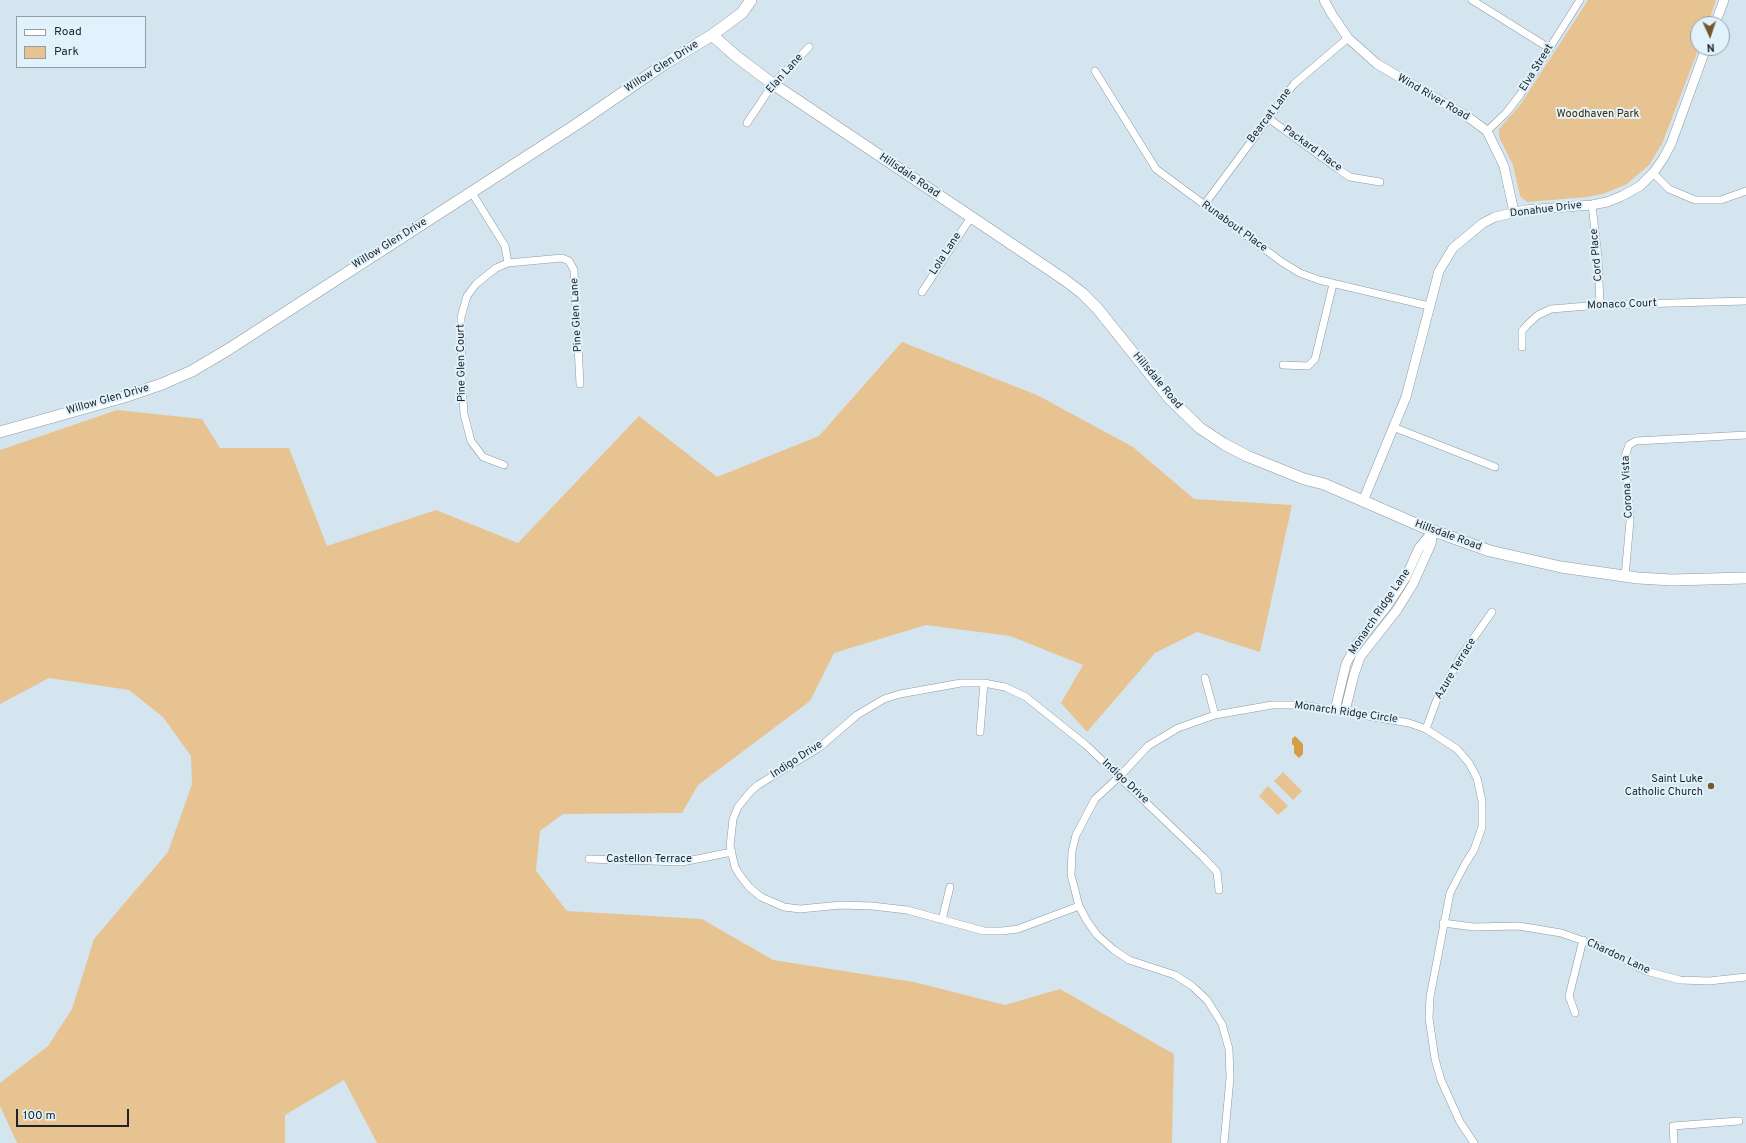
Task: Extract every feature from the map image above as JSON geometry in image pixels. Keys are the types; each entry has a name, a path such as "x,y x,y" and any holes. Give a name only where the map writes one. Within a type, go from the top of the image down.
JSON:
{"main road":[{"name":"Willow Glen Drive","path":"0,432 124,397 162,384 192,371 229,349 472,193 712,35 742,13 751,0"},
{"name":"Hillsdale Road","path":"712,35 737,57 773,84 1082,293 1097,308 1170,399 1200,428 1224,444 1247,456 1363,501 1434,531 1490,551 1561,567 1625,576 1672,580 1746,578"}],"street":[{"name":"Wind River Road","path":"1324,0 1348,38 1377,64 1468,117 1487,131 1504,166 1514,212"},
{"path":"1472,0 1549,48"},
{"name":"Elva Street","path":"1487,131 1506,113 1515,101 1580,0"},
{"path":"1718,16 1724,0"},
{"name":"Bearcat Lane","path":"1204,205 1294,84 1348,38"},
{"name":"Elan Lane","path":"747,123 773,84 810,47"},
{"name":"Donahue Drive","path":"1363,501 1406,397 1439,271 1453,248 1483,223 1514,212 1592,205 1622,196 1640,186 1653,173 1672,144 1703,56"},
{"name":"Runabout Place","path":"1095,71 1156,169 1282,262 1300,273 1333,284 1429,306"},
{"name":"Packard Place","path":"1268,118 1350,177 1380,182"},
{"path":"1653,173 1669,189 1695,200 1720,200 1746,191"},
{"path":"472,193 505,246 508,263"},
{"name":"Cord Place","path":"1592,205 1598,257 1600,305"},
{"name":"Lola Lane","path":"922,292 971,217"},
{"name":"Pine Glen Lane","path":"508,263 562,258 569,261 574,270 580,384"},
{"name":"Pine Glen Court","path":"504,465 483,457 469,436 463,407 460,328 462,310 471,289 482,278 508,263"},
{"path":"1283,365 1308,366 1316,360 1333,284"},
{"name":"Monaco Court","path":"1522,347 1522,331 1532,320 1544,312 1565,308 1600,305 1746,301"},
{"path":"1393,428 1495,467"},
{"name":"Corona Vista","path":"1625,576 1630,521 1625,456 1626,449 1629,445 1636,441 1746,435"},
{"name":"Monarch Ridge Lane","path":"1335,710 1346,664 1356,645 1391,600 1406,577 1419,548 1434,531"},
{"name":"Monarch Ridge Lane","path":"1345,711 1360,657 1396,610 1413,584 1431,544 1434,531"},
{"name":"Azure Terrace","path":"1426,728 1437,699 1461,656 1492,612"},
{"path":"1204,678 1215,715"},
{"name":"Indigo Drive","path":"1079,906 1018,929 984,931 907,910 872,906 841,905 800,909 776,905 761,897 744,881 735,867 730,846 733,819 738,807 751,791 779,771 820,747 857,715 884,699 900,694 961,683 984,683 1005,687 1026,696 1086,746 1120,776 1203,857 1216,872 1219,890"},
{"path":"980,732 984,683"},
{"name":"Monarch Ridge Circle","path":"1224,1143 1230,1078 1230,1049 1218,1016 1200,993 1184,980 1174,975 1138,964 1114,950 1093,930 1079,906 1071,875 1073,843 1095,799 1120,776 1148,746 1178,728 1215,715 1272,705 1303,705 1345,711 1409,723 1426,728 1450,743 1464,756 1477,778 1482,801 1483,821 1480,835 1474,850 1450,893 1443,923 1430,997 1429,1018 1435,1059 1441,1080 1452,1105 1474,1143"},
{"name":"Castellon Terrace","path":"589,859 682,862 732,852"},
{"path":"942,920 950,887"},
{"name":"Chardon Lane","path":"1443,923 1474,927 1533,927 1561,933 1598,946 1635,966 1669,978 1709,981 1746,977"},
{"path":"1575,1014 1569,996 1583,940"},
{"path":"1674,1143 1673,1126 1739,1121"}],"green space":[{"name":"Woodhaven Park","path":"1588,0 1716,0 1711,16 1690,16 1690,56 1696,56 1662,144 1649,165 1627,184 1603,194 1587,197 1527,202 1520,196 1513,165 1499,137 1499,129 1520,105"},
{"path":"902,342 1037,395 1133,447 1194,499 1292,505 1260,652 1197,632 1155,653 1087,732 1061,703 1083,665 1010,636 926,625 834,653 810,701 698,785 682,813 563,814 540,831 536,871 567,911 702,919 773,960 914,982 1005,1005 1060,989 1174,1054 1172,1143 377,1143 344,1080 285,1115 285,1143 17,1143 0,1106 0,1083 48,1046 72,1009 94,939 168,852 192,784 191,756 163,717 129,690 49,678 0,704 0,450 117,410 202,419 220,448 289,448 327,546 436,510 518,543 639,416 717,477 819,436"},
{"path":"1283,772 1302,791 1293,800 1274,781"},
{"path":"1268,786 1288,806 1278,815 1259,796"}],"shaded area":[{"path":"1295,736 1303,744 1303,754 1299,758 1294,753 1294,746 1292,744 1292,739"}],"place":[{"name":"Saint Luke Catholic Church","path":"1711,786"}]}
